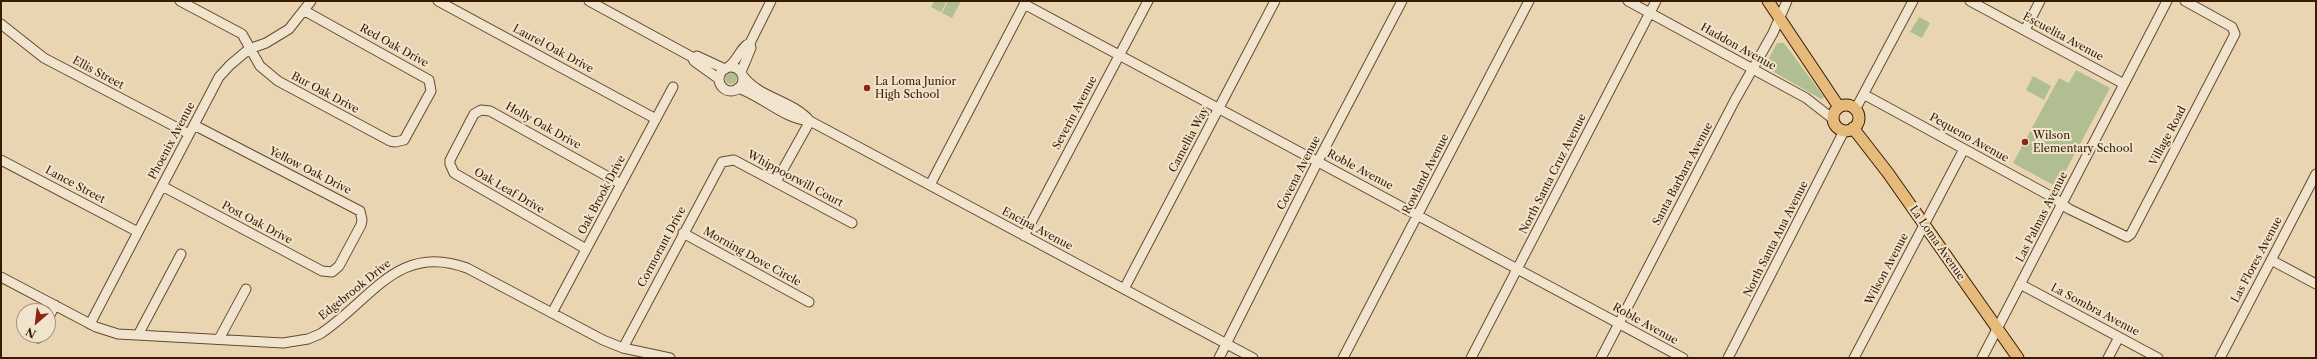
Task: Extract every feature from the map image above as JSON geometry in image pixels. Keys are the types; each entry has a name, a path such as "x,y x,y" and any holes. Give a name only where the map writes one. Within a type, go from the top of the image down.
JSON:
{"main road":[{"path":"1768,1 1840,107"},
{"path":"1850,106 1855,110 1858,121 1849,129 1836,125 1833,119 1835,112 1840,107 1850,106"},
{"name":"La Loma Avenue","path":"1849,129 1924,225 2018,358"}],"street":[{"name":"Bur Oak Drive","path":"180,1 242,34 260,66 278,82 390,141 400,142"},
{"name":"Phoenix Avenue","path":"90,324 219,78 230,65 250,49 277,37 288,29 305,11 311,1"},
{"name":"Laurel Oak Drive","path":"438,1 656,119"},
{"path":"589,1 692,57 694,61 719,79 725,88 731,90 738,88 742,84 742,74 751,48 750,43 772,1"},
{"name":"Severin Avenue","path":"1024,236 1148,1"},
{"name":"Camellia Way","path":"1124,289 1275,1"},
{"name":"Covena Avenue","path":"1219,358 1318,161 1402,1"},
{"name":"Rowland Avenue","path":"1343,358 1529,1"},
{"name":"Haddon Avenue","path":"1628,1 1812,102 1833,119"},
{"name":"North Santa Cruz Avenue","path":"1471,358 1656,1"},
{"name":"Santa Barbara Avenue","path":"1601,358 1735,100 1754,70 1787,1"},
{"path":"1855,110 1865,95 1913,1"},
{"name":"Escuelita Avenue","path":"1970,1 2124,84"},
{"path":"2025,30 2040,1"},
{"name":"Las Palmas Avenue","path":"1982,358 2167,1"},
{"name":"Village Road","path":"2062,203 2122,236 2127,237 2131,234 2235,34 2231,26 2185,1"},
{"path":"930,185 1025,2"},
{"name":"Roble Avenue","path":"1025,2 1120,55 1683,358"},
{"name":"Red Oak Drive","path":"305,11 429,80 431,91 406,137 400,142"},
{"name":"Ellis Street","path":"1,24 44,58 189,134"},
{"path":"719,79 726,68 737,59 745,45 750,43"},
{"path":"692,57 697,56 726,68 736,68 742,74"},
{"name":"Encina Avenue","path":"742,74 757,89 804,114 810,121 1253,358"},
{"name":"Oak Brook Drive","path":"552,313 673,87"},
{"name":"Encina Avenue","path":"738,88 800,120 810,121"},
{"name":"Pequeno Avenue","path":"1865,95 2062,203"},
{"name":"Holly Oak Drive","path":"462,137 474,114 481,110 490,111 621,184"},
{"path":"776,182 810,121"},
{"name":"Yellow Oak Drive","path":"194,124 360,211 362,220 361,224 340,266"},
{"name":"North Santa Ana Avenue","path":"1728,358 1849,129"},
{"name":"Oak Leaf Drive","path":"462,137 450,160 451,170 454,173 586,249"},
{"name":"Wilson Avenue","path":"1854,358 1964,149"},
{"name":"Lance Street","path":"1,160 138,232"},
{"name":"Whippoorwill Court","path":"726,160 734,160 852,223"},
{"name":"Cormorant Drive","path":"623,348 719,165 726,160"},
{"name":"Las Flores Avenue","path":"2220,358 2316,174"},
{"name":"Post Oak Drive","path":"162,186 322,271 332,272 340,266"},
{"name":"Morning Dove Circle","path":"683,234 809,302"},
{"path":"138,335 181,254"},
{"name":"Edgebrook Drive","path":"56,306 106,331 138,335 283,343 308,339 332,326 395,272 410,264 434,260 446,261 467,268 603,340 623,348 670,358"},
{"path":"2271,260 2316,284"},
{"name":"Edgebrook Drive","path":"1,277 51,303"},
{"name":"La Sombra Avenue","path":"2020,284 2158,358"},
{"path":"219,339 246,289"},
{"path":"2108,358 2119,337"}],"green space":[{"path":"934,1 947,1 941,12 931,7"},
{"path":"948,1 961,1 952,18 942,13"},
{"path":"1919,17 1930,23 1922,38 1910,32"},
{"path":"1777,43 1784,43 1824,97 1821,99 1767,68 1766,64"},
{"path":"2076,70 2110,88 2057,187 2013,163 2059,78 2069,83"},
{"path":"731,72 735,74 737,78 735,82 731,84 727,82 725,78 727,74"},
{"path":"2033,76 2051,86 2044,100 2026,90"}],"place":[{"name":"La Loma Junior High School","path":"867,88"},
{"name":"Wilson Elementary School","path":"2025,142"}]}
